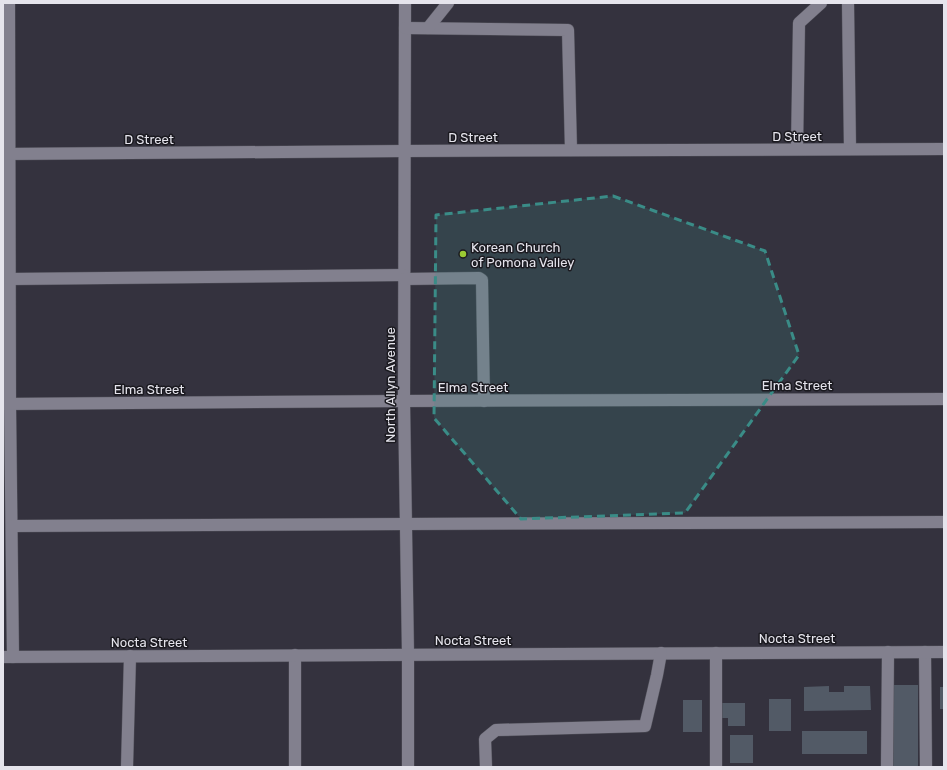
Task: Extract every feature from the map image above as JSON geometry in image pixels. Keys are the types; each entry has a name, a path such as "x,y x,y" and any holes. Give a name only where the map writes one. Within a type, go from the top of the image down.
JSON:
{"street":[{"path":"8,657 12,526 7,508 6,295 10,279 6,154 9,3"},
{"name":"North Allyn Avenue","path":"405,3 404,401 408,654 408,767"},
{"path":"428,28 448,3"},
{"path":"797,150 799,23 821,3"},
{"path":"848,3 850,150"},
{"path":"405,28 568,30 572,150"},
{"name":"D Street","path":"6,154 944,149"},
{"path":"10,279 479,278 482,280 484,401"},
{"name":"Elma Street","path":"7,404 944,399"},
{"path":"12,526 944,522"},
{"path":"887,767 888,652"},
{"path":"925,652 926,767"},
{"name":"Nocta Street","path":"8,657 944,652"},
{"path":"486,767 486,739 496,730 645,726 661,653"},
{"path":"716,653 716,767"},
{"path":"295,655 295,767"},
{"path":"127,767 130,656"}],"highlighted area":[{"path":"613,196 765,251 799,355 685,513 521,519 434,418 436,215"}],"building":[{"path":"891,685 918,685 918,767 892,767"},
{"path":"829,686 829,692 844,692 844,686 870,686 871,710 804,711 804,687"},
{"path":"940,687 944,687 944,709 940,709"},
{"path":"769,699 791,699 791,731 769,731"},
{"path":"683,700 702,700 702,732 683,732"},
{"path":"722,703 745,703 745,726 728,726 728,718 722,718"},
{"path":"802,731 867,731 867,754 802,754"},
{"path":"730,735 753,735 753,763 730,763"}],"place":[{"name":"Korean Church of Pomona Valley","path":"463,254"}]}
